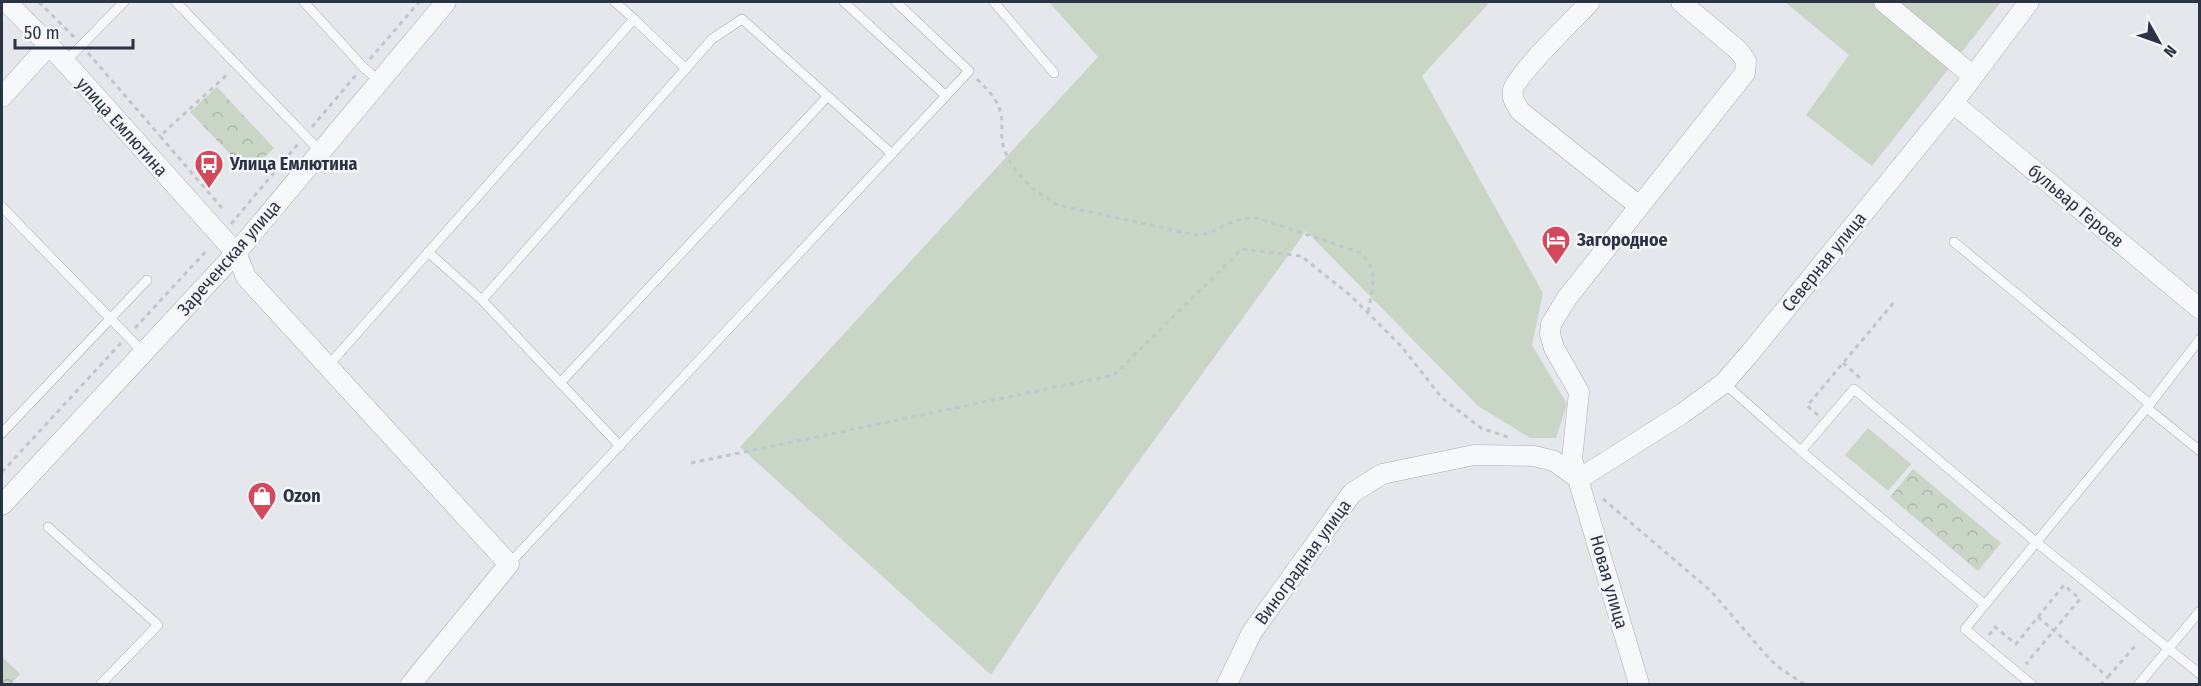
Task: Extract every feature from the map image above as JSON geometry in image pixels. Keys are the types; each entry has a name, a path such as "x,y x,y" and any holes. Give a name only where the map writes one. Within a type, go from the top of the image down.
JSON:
{"street":[{"name":"улица Емлютина","path":"7,2 65,62 236,253 246,278 509,564"},
{"name":"Зареченская улица","path":"2,505 236,253 446,2"},
{"path":"1590,2 1524,72 1513,88 1512,97 1520,111 1638,206"},
{"name":"Новая улица","path":"1640,684 1572,459 1579,392 1554,348 1550,334 1551,324 1567,298 1745,73 1746,61 1739,51 1681,2"},
{"path":"1885,2 1973,76"},
{"name":"Северная улица","path":"1579,479 1683,413 1724,383 1953,103 2030,2"},
{"path":"2,97 49,45"},
{"name":"бульвар Героев","path":"1953,103 2199,309"},
{"name":"Виноградная улица","path":"1227,684 1252,632 1352,493 1382,474 1474,455 1534,456 1554,461 1579,479"},
{"path":"411,684 509,564"}],"lane":[{"path":"176,2 320,151"},
{"path":"304,2 363,67 379,81"},
{"path":"615,2 686,69"},
{"path":"844,2 946,96"},
{"path":"509,564 969,71 896,2"},
{"path":"994,2 1054,73"},
{"path":"65,62 117,4"},
{"path":"328,366 634,19"},
{"path":"482,300 712,39 742,19 892,154"},
{"path":"560,383 826,97"},
{"path":"2,207 144,352"},
{"path":"1954,242 2199,452"},
{"path":"428,252 482,300 620,446"},
{"path":"2,433 147,280"},
{"path":"2031,684 1965,629 2148,406 2199,339"},
{"path":"1724,383 1984,604"},
{"path":"1802,451 1854,389 2199,674"},
{"path":"48,527 158,625 100,684"},
{"path":"2139,684 2199,611"}],"path":[{"path":"39,2 82,45 225,213"},
{"path":"160,136 237,65"},
{"path":"969,71 993,95 1001,109 1003,144 1014,170 1040,195 1058,205 1196,235 1208,235 1242,219 1258,218 1361,253 1370,264 1374,281 1368,313"},
{"path":"691,464 1114,375 1242,249 1301,256 1350,295 1402,347 1442,398 1481,428 1513,439 1534,456"},
{"path":"1826,422 1807,406 1895,301"},
{"path":"1843,363 1860,378"},
{"path":"1579,479 1711,591 1766,655 1777,666 1804,684"},
{"path":"1982,643 1995,627 2016,644 2064,585 2080,599 2018,673"},
{"path":"2038,617 2108,677"},
{"path":"2101,684 2135,646"}],"green space":[{"path":"1049,2 1490,2 1422,76 1543,293 1532,345 1567,404 1556,438 1530,438 1478,406 1306,231 1065,563 991,675 740,447 1098,57"},
{"path":"1785,2 2001,2 1872,166 1806,115 1849,55"},
{"path":"217,87 274,148 248,173 190,112"},
{"path":"1868,428 1911,464 1888,491 1845,455"},
{"path":"1913,469 2001,543 1978,571 1890,497"},
{"path":"2,657 20,674 11,684 2,684"}],"place":[{"name":"Улица Емлютина","path":"209,190"},
{"name":"Загородное","path":"1556,266"},
{"name":"Ozon","path":"262,522"}]}
